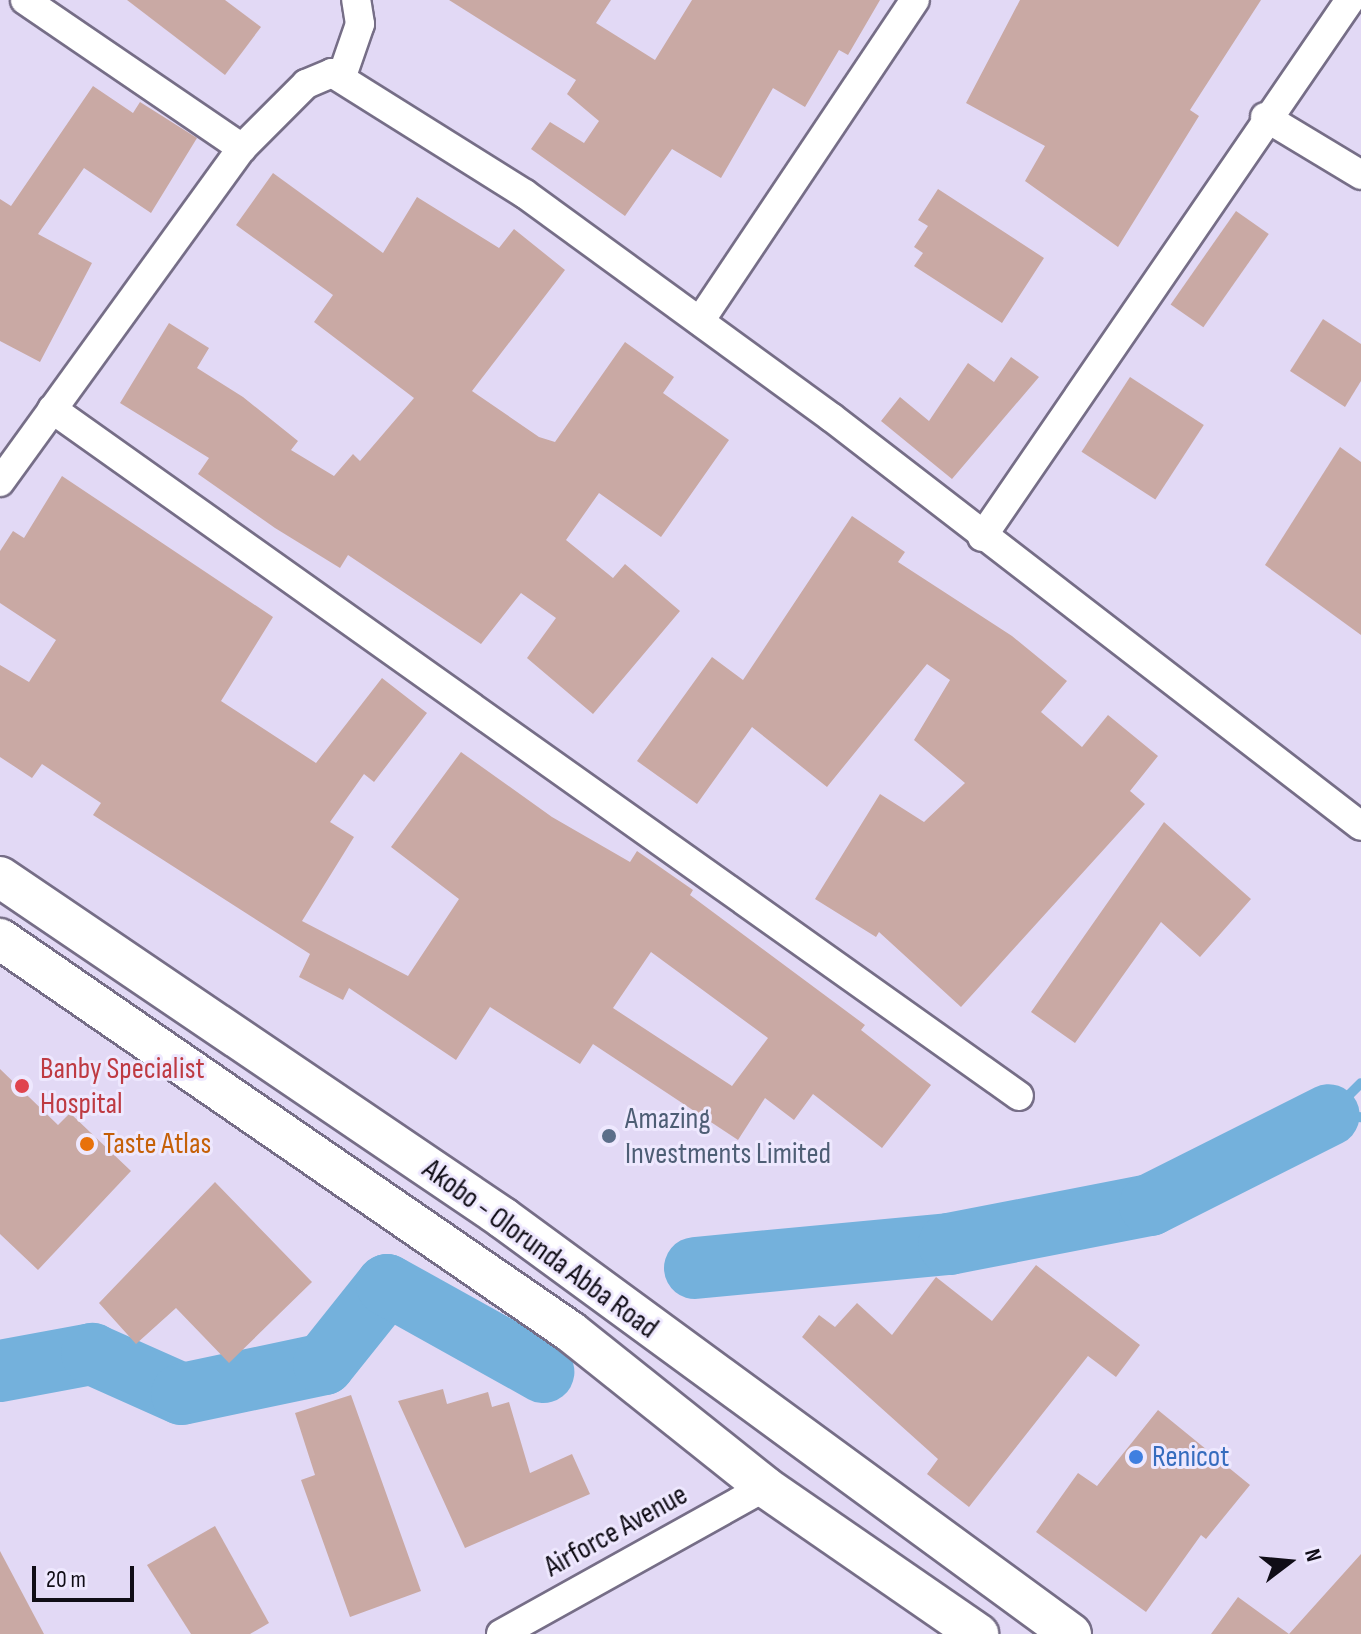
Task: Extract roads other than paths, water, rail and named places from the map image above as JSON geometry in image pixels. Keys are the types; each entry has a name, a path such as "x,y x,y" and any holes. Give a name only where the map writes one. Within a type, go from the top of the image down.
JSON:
{"main road":[{"name":"Akobo - Olorunda Abba Road","path":"0,877 608,1297 1071,1634"},
{"name":"Akobo - Olorunda Abba Road","path":"0,939 571,1332 765,1487 978,1634"}],"street":[{"path":"25,0 242,148"},
{"path":"342,76 360,24 356,0"},
{"path":"700,321 915,0"},
{"path":"982,537 1265,117 1350,0"},
{"path":"0,482 242,148 306,84 322,75 342,76 525,194 700,321 1361,826"},
{"path":"1265,117 1361,175"},
{"path":"52,409 1019,1096"},
{"name":"Airforce Avenue","path":"501,1634 765,1487"}],"waterway":[{"path":"1329,1115 1361,1083"},
{"path":"1329,1115 1361,1117"},
{"path":"695,1268 949,1244 1150,1205 1329,1115"},
{"path":"0,1371 92,1354 182,1394 324,1364 387,1285 543,1372"}],"place":[{"name":"Banby Specialist Hospital","path":"22,1086"},
{"name":"Amazing Investments Limited","path":"609,1136"},
{"name":"Taste Atlas","path":"87,1144"},
{"name":"Renicot","path":"1136,1457"}]}
